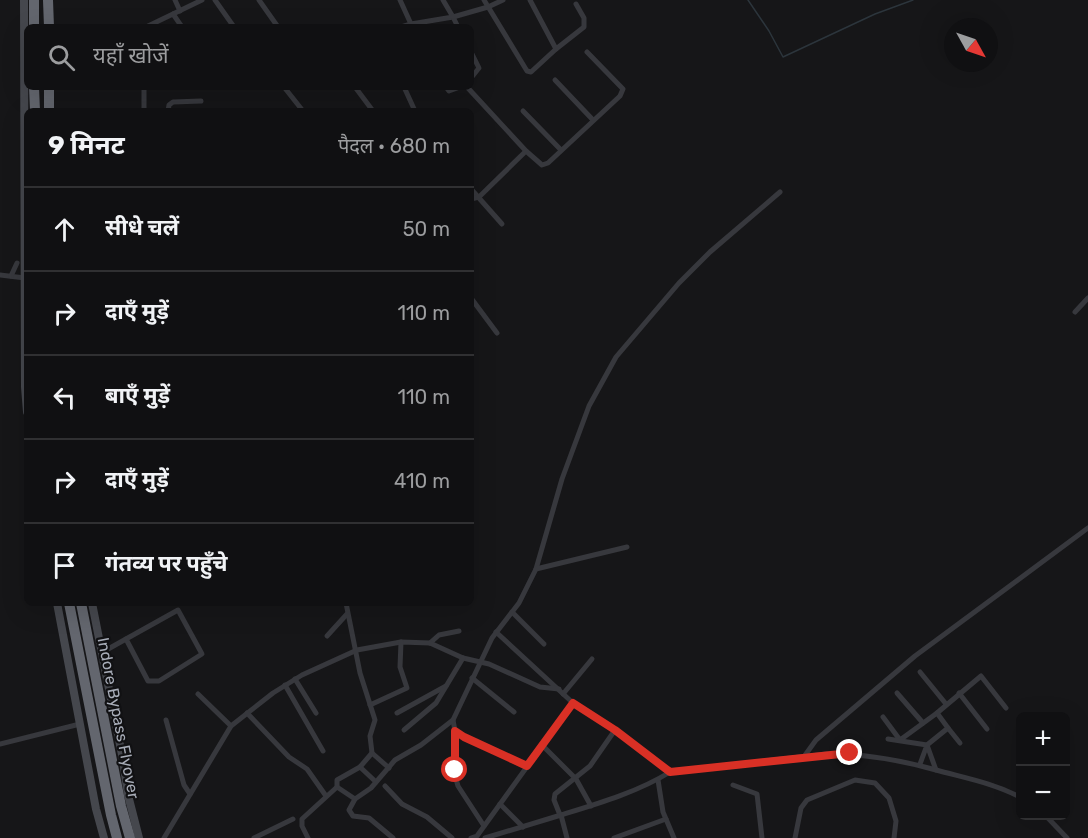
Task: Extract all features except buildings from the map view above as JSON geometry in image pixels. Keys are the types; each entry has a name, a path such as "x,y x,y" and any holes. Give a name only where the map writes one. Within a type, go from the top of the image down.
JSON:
{"highway":[{"path":"34,0 34,24"},
{"path":"48,0 49,24"},
{"path":"34,90 35,108"},
{"path":"49,90 49,108"},
{"name":"Indore Bypass Flyover","path":"71,606 87,638"},
{"name":"Indore Bypass Flyover","path":"82,606 130,838"},
{"name":"Indore Bypass Flyover","path":"87,638 78,648 117,838"}],"street":[{"path":"24,0 24,163"},
{"path":"175,0 180,11"},
{"path":"152,24 202,0"},
{"path":"215,0 232,24"},
{"path":"259,0 276,24"},
{"path":"400,0 411,24"},
{"path":"443,0 456,24"},
{"path":"484,0 526,71 531,72 584,27 584,18 576,4"},
{"path":"421,24 489,8 502,0"},
{"path":"530,0 556,49"},
{"path":"173,14 180,24"},
{"path":"470,90 526,152 545,165 620,96 623,89 586,52"},
{"path":"474,58 479,68 474,74"},
{"path":"555,80 593,120"},
{"path":"144,90 144,108"},
{"path":"286,90 301,108"},
{"path":"357,90 371,108"},
{"path":"405,90 414,108"},
{"path":"168,108 173,102 201,101"},
{"path":"523,111 561,150"},
{"path":"474,198 479,197 526,152"},
{"path":"474,192 502,224"},
{"path":"393,838 369,818 353,816 349,810 355,799 376,782 395,760 421,745 453,720 496,632 519,603 536,569 562,480 589,406 616,357 679,283 710,252 780,192"},
{"path":"11,276 17,263"},
{"path":"0,275 24,278"},
{"path":"1075,312 1088,298"},
{"path":"474,302 497,333"},
{"path":"803,758 816,740 915,656 1088,528"},
{"path":"536,569 627,548"},
{"path":"58,606 96,810 104,838"},
{"path":"92,606 95,623 87,638 100,653 123,760 128,795 139,838"},
{"path":"346,606 360,673 375,720 370,736 372,753 389,768"},
{"path":"100,653 178,610 202,654 159,681 151,682 146,679 126,639"},
{"path":"512,612 544,644"},
{"path":"327,636 347,614"},
{"path":"430,643 439,635 459,631"},
{"path":"496,632 573,703 615,730 670,772"},
{"path":"164,838 231,726 285,685 357,650 401,642 430,643 463,658 489,664 540,687 561,691"},
{"path":"370,705 407,688 400,666 401,642"},
{"path":"404,730 432,707 463,658"},
{"path":"561,691 592,659"},
{"path":"920,672 946,704"},
{"path":"900,740 981,676 1006,708"},
{"path":"472,678 514,712"},
{"path":"295,679 316,713"},
{"path":"285,685 323,751"},
{"path":"397,713 448,685"},
{"path":"897,693 923,723"},
{"path":"959,693 987,729"},
{"path":"198,694 231,726"},
{"path":"479,837 484,826 573,703"},
{"path":"247,713 289,757 308,769 326,796"},
{"path":"937,713 960,743"},
{"path":"883,717 900,740"},
{"path":"166,720 184,785 190,794"},
{"path":"453,720 458,786 484,826"},
{"path":"0,744 80,724"},
{"path":"920,764 927,745 948,728"},
{"path":"567,838 554,798 555,794 576,779 594,761 615,730"},
{"path":"455,731 527,766"},
{"path":"888,739 927,745"},
{"path":"542,745 576,779 591,806"},
{"path":"927,745 936,770"},
{"path":"337,787 337,780 360,767 372,753"},
{"path":"479,837 591,806 658,780 670,772 850,753 920,764 991,784 1016,795"},
{"path":"360,767 376,782"},
{"path":"658,780 661,804 674,838"},
{"path":"795,838 801,808 807,800 855,780 866,780 875,783 889,798 896,820 894,838"},
{"path":"733,785 758,794 762,838"},
{"path":"385,786 402,804 427,817 452,838"},
{"path":"308,838 302,826 302,819 337,787"},
{"path":"337,787 355,799"},
{"path":"500,804 523,826"},
{"path":"254,838 293,819"},
{"path":"614,838 666,819"},
{"path":"1050,820 1067,838"}],"waterway":[{"path":"748,0 783,57 875,14 913,0"}],"route":[{"path":"455,770 455,731 527,766 573,703 615,730 670,772 850,753"}]}
